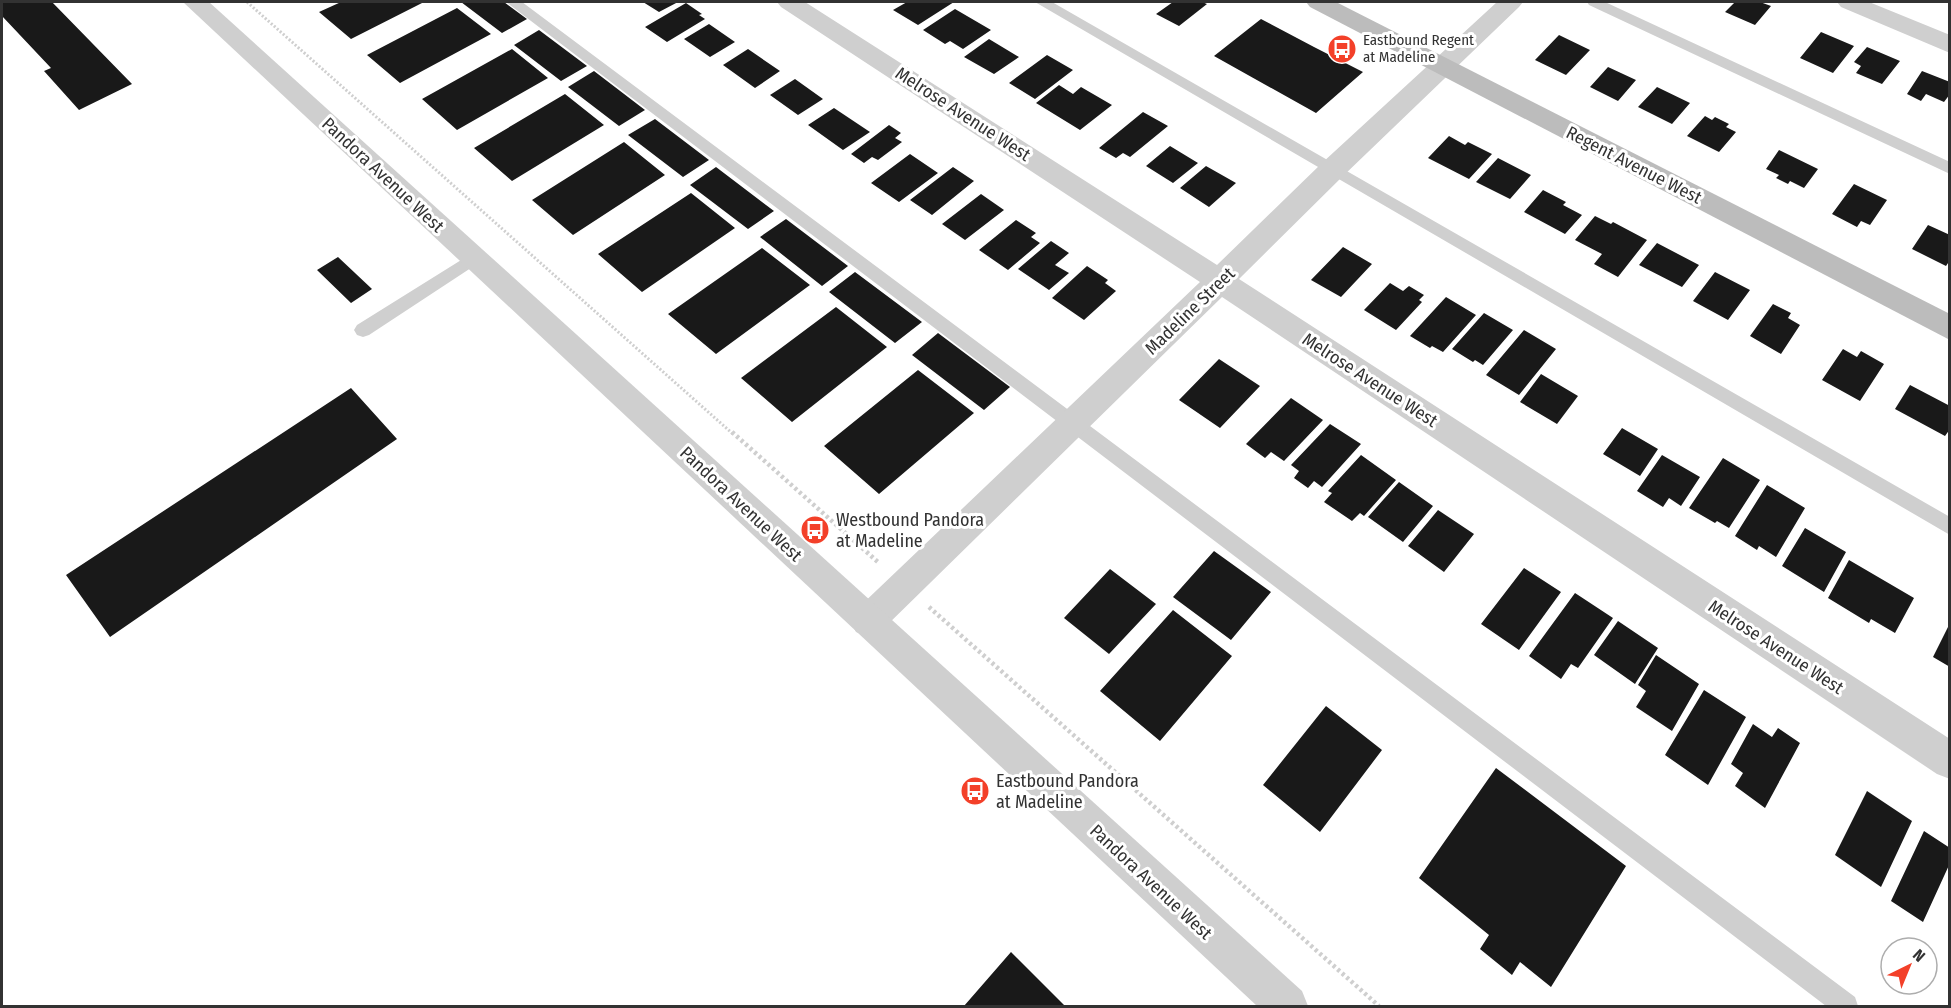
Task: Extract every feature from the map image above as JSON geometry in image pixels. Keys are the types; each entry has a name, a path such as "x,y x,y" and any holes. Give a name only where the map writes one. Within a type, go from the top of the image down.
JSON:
{"main road":[{"name":"Regent Avenue West","path":"1318,2 1950,328"}],"street":[{"name":"Pandora Avenue West","path":"195,2 1287,1006"},
{"name":"Melrose Avenue West","path":"789,2 1220,281 1950,761"},
{"name":"Madeline Street","path":"868,621 1074,425 1332,170 1511,2"},
{"path":"1849,2 1950,45"}],"lane":[{"path":"513,2 1846,1006"},
{"path":"1042,2 1950,527"},
{"path":"1594,2 1950,169"},
{"path":"363,330 474,258"}],"path":[{"path":"247,2 1379,1006"}],"building":[{"path":"52,2 132,84 79,110 44,71 51,68 2,16 2,3"},
{"path":"341,2 424,2 351,39 319,12"},
{"path":"461,2 504,2 527,19 502,33"},
{"path":"643,2 678,2 659,12"},
{"path":"907,2 954,2 918,25 893,10"},
{"path":"1173,2 1207,4 1179,26 1156,14"},
{"path":"1735,2 1760,2 1771,6 1755,25 1725,12"},
{"path":"686,3 702,14 699,15 705,19 667,42 645,27"},
{"path":"457,8 491,34 400,83 367,55"},
{"path":"955,9 991,30 963,49 950,41 945,44 923,30"},
{"path":"1261,19 1363,72 1316,113 1214,56"},
{"path":"709,24 735,42 710,57 684,39"},
{"path":"539,30 587,66 561,81 514,45"},
{"path":"1821,32 1854,46 1833,73 1800,58"},
{"path":"1559,35 1590,50 1566,75 1535,60"},
{"path":"989,39 1019,57 994,74 964,57"},
{"path":"1867,47 1900,61 1882,84 1856,73 1861,66 1854,62"},
{"path":"512,49 548,78 457,130 422,99"},
{"path":"748,49 780,71 755,88 723,65"},
{"path":"1047,55 1073,70 1035,99 1009,83"},
{"path":"1608,67 1636,80 1618,101 1590,87"},
{"path":"594,71 645,110 619,126 568,87"},
{"path":"1922,71 1950,82 1950,94 1944,102 1926,94 1921,101 1907,94"},
{"path":"795,79 823,99 798,115 770,95"},
{"path":"1059,85 1073,94 1081,87 1112,105 1080,130 1036,103"},
{"path":"1657,87 1690,103 1672,124 1638,107"},
{"path":"565,94 604,125 512,181 474,148"},
{"path":"834,108 870,132 843,150 808,125"},
{"path":"1143,112 1168,126 1130,157 1123,153 1116,158 1099,148"},
{"path":"1705,116 1712,120 1715,117 1729,124 1726,127 1736,132 1719,152 1687,136"},
{"path":"655,119 709,160 683,177 628,135"},
{"path":"889,125 901,133 895,138 902,142 878,160 872,157 864,163 851,154"},
{"path":"1449,136 1465,145 1468,142 1492,154 1469,179 1428,158"},
{"path":"624,142 665,175 573,235 532,200"},
{"path":"1170,146 1198,163 1173,183 1146,166"},
{"path":"1779,150 1818,169 1804,188 1790,181 1788,184 1776,178 1779,175 1766,169"},
{"path":"910,154 938,173 899,202 871,183"},
{"path":"1498,158 1531,175 1510,199 1476,182"},
{"path":"1206,166 1236,183 1209,207 1180,188"},
{"path":"716,167 774,211 748,229 690,185"},
{"path":"953,167 974,181 932,215 910,200"},
{"path":"1854,184 1887,200 1870,225 1861,221 1857,227 1832,214"},
{"path":"1543,190 1566,202 1563,205 1582,215 1565,234 1524,212"},
{"path":"691,193 735,228 642,292 598,254"},
{"path":"981,194 1004,210 965,240 942,224"},
{"path":"1595,216 1611,224 1613,222 1647,240 1618,277 1594,264 1602,254 1575,240"},
{"path":"786,219 848,266 822,286 760,237"},
{"path":"1016,220 1036,233 1031,237 1040,243 1008,270 979,250"},
{"path":"1928,225 1950,235 1950,260 1946,266 1912,249"},
{"path":"1051,241 1069,253 1055,265 1069,273 1049,290 1018,269"},
{"path":"1657,243 1699,265 1682,287 1639,265"},
{"path":"1343,247 1372,264 1341,297 1311,280"},
{"path":"762,248 810,285 716,354 668,314"},
{"path":"338,257 372,289 351,303 317,270"},
{"path":"1087,266 1108,280 1105,283 1116,291 1084,320 1052,298"},
{"path":"855,272 922,322 895,343 829,292"},
{"path":"1715,272 1750,290 1728,320 1693,301"},
{"path":"1390,283 1403,291 1409,286 1424,295 1419,300 1422,302 1396,330 1364,310"},
{"path":"1446,297 1476,315 1443,352 1432,346 1430,348 1410,336"},
{"path":"1773,304 1791,313 1788,318 1800,325 1781,354 1750,336"},
{"path":"836,307 887,347 792,422 741,378"},
{"path":"1484,313 1513,330 1483,365 1475,360 1473,362 1452,349"},
{"path":"1524,330 1556,349 1519,395 1486,375"},
{"path":"938,333 1010,387 984,410 912,355"},
{"path":"1843,349 1857,357 1861,351 1884,364 1860,401 1822,380"},
{"path":"1219,359 1260,386 1220,428 1179,400"},
{"path":"918,370 974,413 879,494 824,446"},
{"path":"1541,374 1578,396 1557,424 1520,402"},
{"path":"1910,385 1950,406 1950,429 1945,436 1895,409"},
{"path":"351,388 397,439 110,637 66,575"},
{"path":"1291,398 1323,420 1284,461 1271,452 1265,458 1246,444"},
{"path":"1330,424 1361,444 1322,487 1314,481 1308,488 1294,478 1299,471 1291,465"},
{"path":"1622,428 1658,449 1640,476 1603,454"},
{"path":"1361,455 1396,480 1364,516 1360,513 1352,521 1324,502 1332,493 1328,491"},
{"path":"1662,455 1700,477 1681,506 1669,498 1663,507 1637,491"},
{"path":"1723,458 1760,480 1729,528 1689,508"},
{"path":"1399,482 1433,506 1403,542 1368,517"},
{"path":"1767,485 1805,508 1776,557 1759,546 1757,550 1735,536"},
{"path":"1438,510 1474,534 1444,572 1408,546"},
{"path":"1805,528 1846,552 1824,592 1782,566"},
{"path":"1214,551 1271,592 1231,640 1173,597"},
{"path":"1849,560 1914,598 1895,633 1871,619 1869,623 1828,598"},
{"path":"1524,568 1561,592 1519,650 1481,624"},
{"path":"1110,569 1156,604 1109,654 1064,618"},
{"path":"1575,593 1613,618 1578,668 1571,664 1561,679 1529,656"},
{"path":"1173,610 1232,656 1160,741 1100,691"},
{"path":"1618,621 1658,648 1635,684 1594,655"},
{"path":"1950,623 1950,667 1933,657"},
{"path":"1656,655 1699,684 1672,731 1636,707 1646,691 1638,685"},
{"path":"1704,690 1746,717 1708,785 1665,755"},
{"path":"1326,706 1382,750 1320,832 1263,785"},
{"path":"1753,724 1772,737 1778,728 1800,743 1765,808 1735,786 1743,773 1731,764"},
{"path":"1496,768 1626,866 1551,987 1520,962 1512,975 1480,949 1489,935 1419,878"},
{"path":"1867,791 1912,821 1881,887 1835,855"},
{"path":"1924,831 1950,848 1950,863 1923,922 1891,901"},
{"path":"1011,952 1065,1006 964,1006"}],"place":[{"name":"Eastbound Regent at Madeline","path":"1342,49"},
{"name":"Westbound Pandora at Madeline","path":"815,530"},
{"name":"Eastbound Pandora at Madeline","path":"975,791"}]}
